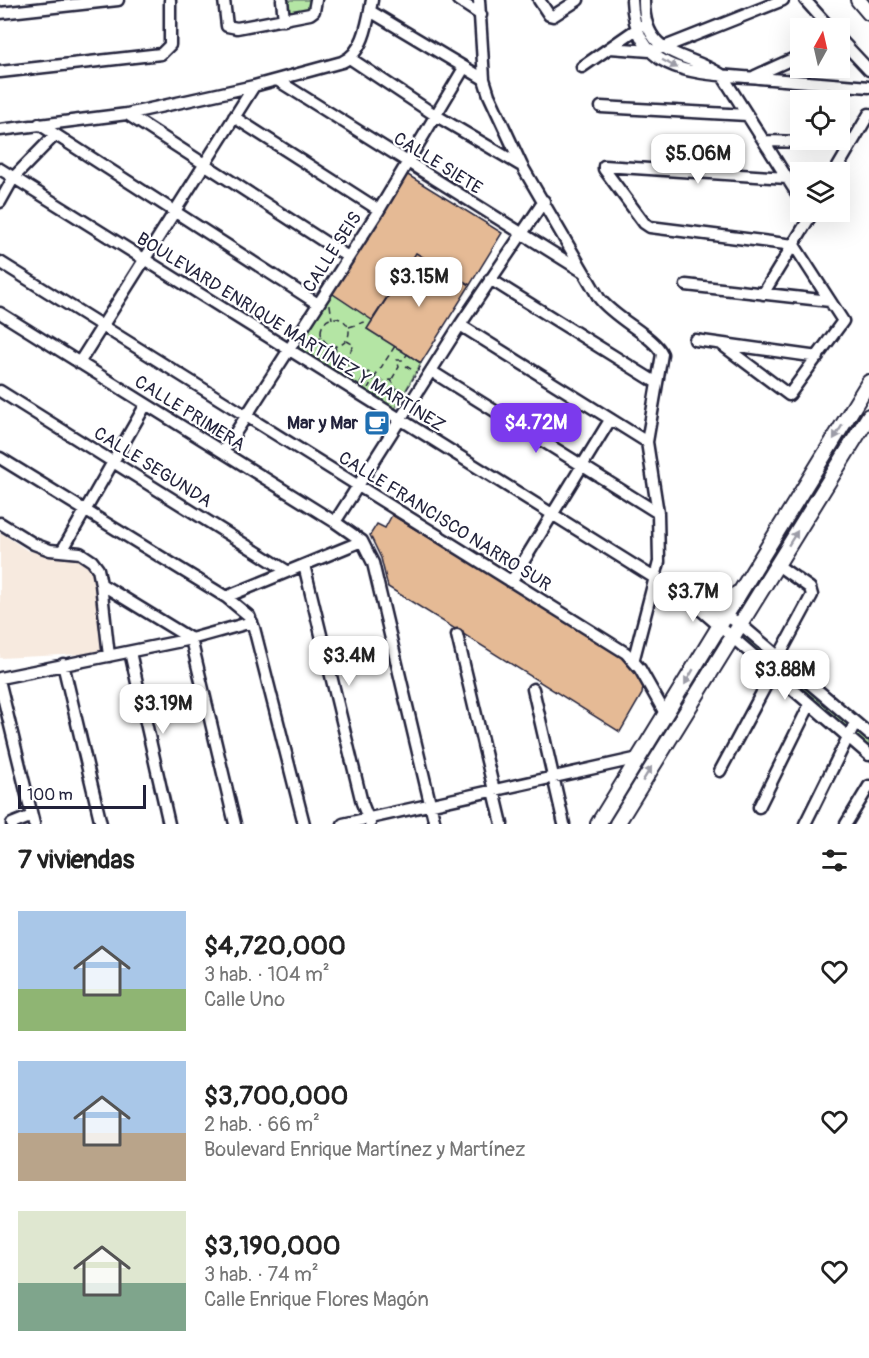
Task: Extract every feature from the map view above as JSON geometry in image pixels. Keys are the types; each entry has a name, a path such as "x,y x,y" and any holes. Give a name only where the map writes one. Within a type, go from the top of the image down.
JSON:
{"main road":[{"path":"858,0 869,13"},
{"path":"598,824 869,382"},
{"path":"617,824 730,637 869,416"},
{"path":"702,604 720,604 740,592"}],"street":[{"path":"0,14 118,0"},
{"path":"0,72 161,54 170,45 170,0"},
{"path":"224,0 225,21 231,28 312,13 316,0"},
{"path":"282,0 284,20"},
{"path":"458,0 481,15"},
{"path":"479,0 484,79 522,166 608,310 659,347 662,359 647,442 658,513 660,548 656,578 634,658"},
{"path":"539,0 552,16 578,0"},
{"path":"632,0 650,51 681,70 709,76 752,77 869,87"},
{"path":"644,0 642,26 662,48 688,61 711,67 722,75 790,183"},
{"path":"610,48 650,51 662,48 783,0"},
{"path":"805,0 822,18"},
{"path":"0,130 127,114 254,86 351,58 360,43 371,5 484,79"},
{"path":"582,67 642,26"},
{"path":"850,50 869,70"},
{"path":"351,58 435,115 522,166"},
{"path":"752,77 790,60"},
{"name":"CALLE SEIS","path":"223,452 379,210 464,68"},
{"name":"CALLE SIETE","path":"277,80 584,272"},
{"path":"79,363 146,261 254,86"},
{"path":"602,107 747,115"},
{"path":"127,114 348,257"},
{"path":"850,143 869,114"},
{"path":"234,117 379,210"},
{"path":"39,124 318,304"},
{"path":"0,202 14,177 55,135"},
{"path":"764,141 790,142"},
{"path":"721,344 785,394 792,394 843,325 842,316 794,245 650,226 644,223 604,166 787,178"},
{"name":"BOULEVARD ENRIQUE MARTÍNEZ Y MARTÍNEZ","path":"0,169 722,621 739,623 869,734"},
{"path":"335,522 460,325 544,201"},
{"path":"763,294 806,222"},
{"name":"CALLE FRANCISCO NARRO SUR","path":"0,262 634,658 666,715"},
{"path":"490,279 657,383"},
{"path":"686,285 830,301"},
{"name":"CALLE PRIMERA","path":"0,313 362,541"},
{"path":"460,325 647,442"},
{"path":"695,340 818,357"},
{"path":"431,371 658,513"},
{"name":"CALLE SEGUNDA","path":"0,391 287,572"},
{"path":"62,551 145,405"},
{"path":"511,582 610,420"},
{"path":"0,458 226,597 243,610 252,621 304,824"},
{"path":"0,523 34,544 80,553 92,561 98,569 101,584 109,656"},
{"path":"226,597 362,541 374,562 435,824"},
{"path":"776,564 810,588 812,595 779,656"},
{"path":"304,565 362,803 369,821"},
{"path":"101,584 191,639 236,824"},
{"name":"BOULEVARD ENRIQUE MARTÍNEZ Y MARTÍNEZ","path":"688,598 702,604 722,621 730,637 869,755"},
{"path":"0,678 191,639 252,621"},
{"path":"457,635 502,824"},
{"path":"130,652 169,824"},
{"path":"63,664 101,824"},
{"path":"720,771 773,672"},
{"path":"0,684 33,820 12,824"},
{"path":"533,689 564,824"},
{"path":"759,807 810,704"},
{"path":"804,824 855,723"},
{"path":"343,824 369,821 639,758"},
{"path":"846,824 869,786"}],"path":[{"path":"330,301 332,319"},
{"path":"332,319 343,321 348,327 346,340 335,345 327,343 322,337 323,326 332,319"},
{"path":"348,327 368,321"},
{"path":"303,343 322,337"},
{"path":"338,374 354,345 346,340"},
{"path":"335,345 338,374"},
{"path":"367,391 394,346 422,364 400,400"},
{"path":"406,366 404,360 407,354"},
{"path":"388,356 404,360"},
{"path":"391,380 399,367 397,360"},
{"path":"345,361 359,386"},
{"path":"399,367 406,366 417,372"},
{"path":"329,368 338,374"},
{"path":"359,386 368,372 382,381 391,380"},
{"path":"382,391 396,391 391,380"},
{"path":"379,399 382,381"},
{"path":"352,382 359,386"}],"shaded area":[{"path":"0,532 28,551 75,554 95,566 103,653 0,658"}],"green space":[{"path":"287,0 312,0 310,10 288,13"},
{"path":"330,292 372,320 367,329 421,363 395,409 296,346"},
{"path":"744,632 869,739 869,747 739,636"}],"building":[{"path":"403,172 502,233 470,285 416,253 372,320 330,292"},
{"path":"416,253 470,285 421,363 367,329"},
{"path":"392,515 631,661 643,686 642,694 620,732 388,587 381,558 370,535 377,524 385,528"}],"place":[{"name":"Mar y Mar","path":"377,423"}]}
